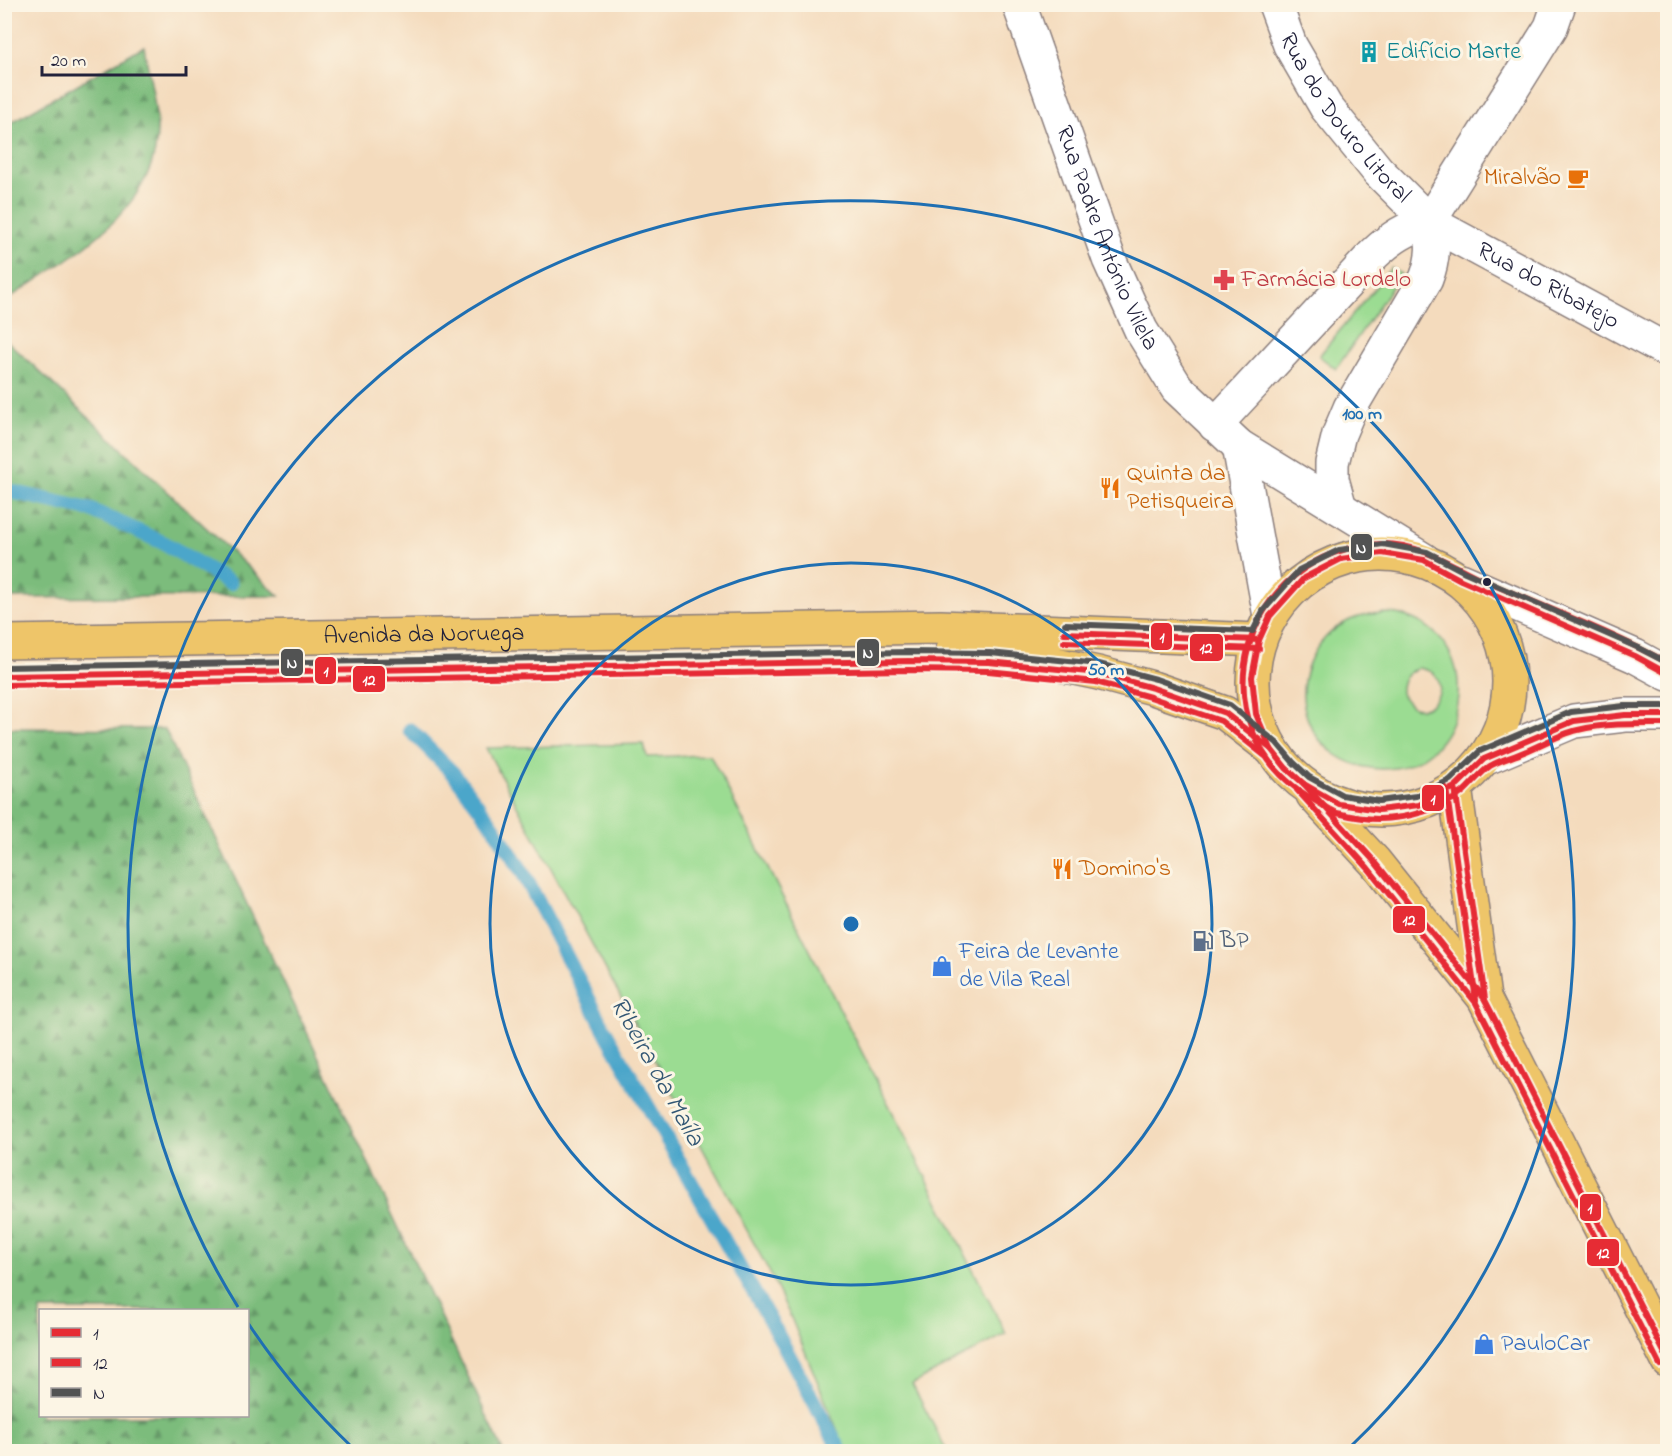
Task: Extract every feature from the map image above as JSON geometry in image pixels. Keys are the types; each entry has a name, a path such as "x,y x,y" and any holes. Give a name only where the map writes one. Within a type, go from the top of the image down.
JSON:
{"main road":[{"path":"1304,784 1339,804 1379,810 1419,805 1455,787 1484,759 1503,724 1510,685 1505,646 1488,610 1461,580 1424,560 1382,553 1341,559 1304,578 1264,628 1252,677 1257,714 1271,749 1286,768 1304,784 1375,862 1484,998 1668,1361"},
{"name":"Avenida da Noruega","path":"4,642 941,627 1264,628"},
{"name":"Avenida da Noruega","path":"844,630 1031,658 1129,681 1225,713 1271,749"},
{"path":"1455,787 1484,998"}],"street":[{"name":"Rua Padre António Vilela","path":"1019,4 1109,259 1141,330 1177,388 1239,446 1424,560"},
{"name":"Rua do Douro Litoral","path":"1275,4 1290,45 1326,107 1378,171 1429,222"},
{"path":"1215,425 1374,254 1401,232 1429,222 1551,27 1559,4"},
{"path":"1340,508 1332,479 1332,463 1338,434 1353,402 1426,279 1433,258 1429,222"},
{"name":"Rua do Ribatejo","path":"1429,222 1668,351"},
{"path":"1239,446 1264,628"},
{"path":"1461,580 1635,656 1668,674"},
{"path":"1484,759 1574,721 1625,715 1668,714"}],"green space":[{"path":"144,46 154,96 157,127 154,157 143,184 126,209 104,231 5,301 5,126"},
{"path":"1391,268 1401,274 1336,369 1319,356"},
{"path":"5,339 279,596 5,598"},
{"path":"1370,614 1397,614 1428,628 1448,650 1457,678 1456,707 1446,733 1427,755 1399,767 1365,767 1336,755 1314,732 1307,717 1304,702 1303,687 1306,672 1320,644 1344,623","holes":["1418,668 1432,673 1439,681 1440,690 1436,699 1429,706 1420,708 1410,705 1401,693 1405,678"]},
{"path":"5,728 165,729 503,1451 5,1451"},
{"path":"644,744 647,757 710,755 1006,1334 912,1384 947,1451 846,1451 770,1273 486,748"}],"waterway":[{"name":"Ribeira da Maíla","path":"4,490 91,510 164,543 230,583"},
{"name":"Ribeira da Maíla","path":"410,730 454,774 491,823 522,871 608,1036 777,1333 841,1452"}],"transit line":[{"name":"12","path":"1668,663 1425,552 1381,544 1333,554 1294,576 1266,608 1248,647 1244,689 1252,731 1276,769 1314,800 1337,813 1379,819 1400,817 1434,808 1455,798 1490,766 1571,732 1611,725 1668,724"},
{"name":"N","path":"1065,624 1253,631 1263,611 1299,570 1339,550 1383,544 1427,552 1465,572 1639,648 1668,663"},
{"name":"1","path":"1668,674 1635,656 1461,580 1424,560 1382,553 1341,559 1304,578 1270,616 1259,640 1252,677 1256,714 1271,749 1286,768 1304,784 1339,804 1379,810 1419,805 1455,787 1484,759 1574,721 1625,715 1668,715"},
{"name":"1","path":"1064,633 1259,640"},
{"name":"12","path":"1064,642 1259,649"},
{"name":"N","path":"4,667 908,652 990,653 1099,664 1156,679 1230,705 1277,743 1309,777 1342,795 1379,801 1416,796 1450,780 1480,751 1571,712 1624,706 1668,706"},
{"name":"1","path":"4,676 908,661 989,662 1098,673 1153,688 1225,713 1271,749"},
{"name":"12","path":"4,685 908,670 988,671 1096,682 1150,697 1221,721 1265,756"},
{"name":"1","path":"1304,784 1375,862 1484,998 1668,1360"},
{"name":"1","path":"1455,787 1485,999"},
{"name":"12","path":"1446,788 1476,1000"},
{"name":"12","path":"1297,790 1368,868 1476,1003 1660,1365"}],"place":[{"name":"Edifício Marte","path":"1369,52"},
{"name":"Miralvão","path":"1578,178"},
{"name":"Farmácia Lordelo","path":"1224,280"},
{"name":"Quinta da Petisqueira","path":"1110,488"},
{"name":"Domino's","path":"1062,869"},
{"name":"BP","path":"1203,941"},
{"name":"Feira de Levante de Vila Real","path":"942,966"},
{"name":"PauloCar","path":"1484,1344"}]}
